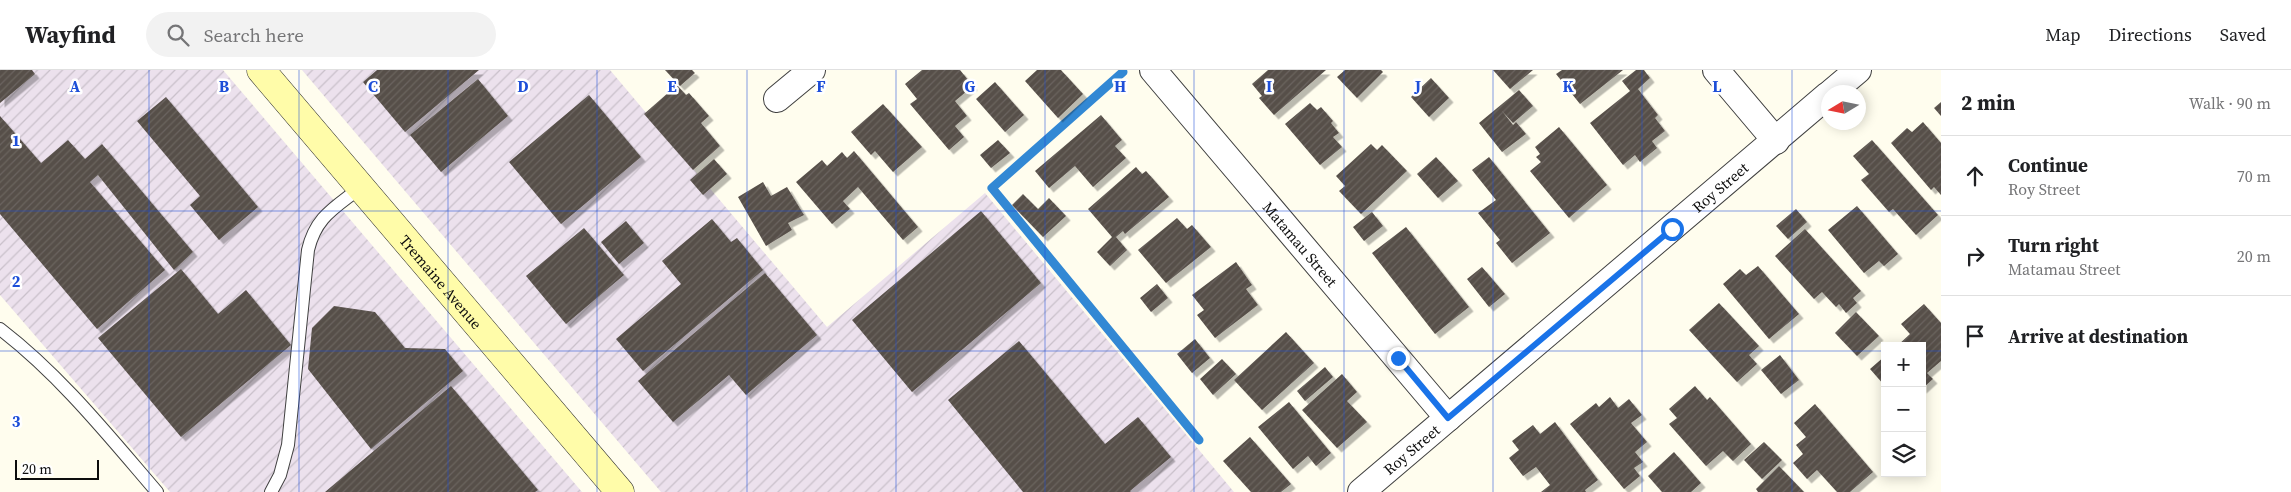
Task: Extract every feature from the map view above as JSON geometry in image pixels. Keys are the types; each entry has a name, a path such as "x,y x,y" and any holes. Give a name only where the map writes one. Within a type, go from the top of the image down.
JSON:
{"main road":[{"name":"Tremaine Avenue","path":"261,70 620,492"}],"street":[{"path":"777,99 812,70"},
{"name":"Matamau Street","path":"1153,70 1448,418"},
{"path":"1716,70 1776,141"},
{"path":"1840,85 1858,70"},
{"name":"Roy Street","path":"1361,492 1821,101"}],"lane":[{"path":"271,492 280,475 288,445 311,236 323,217 361,187"},
{"path":"0,329 56,378 157,492"}],"shaded area":[{"path":"0,70 223,70 582,492 170,492 0,295"},
{"path":"302,70 610,70 827,327 985,193 1234,492 661,492"}],"building":[{"path":"0,70 32,70 35,74 0,103"},
{"path":"377,70 479,70 405,132 363,82"},
{"path":"665,70 692,70 695,73 680,86"},
{"path":"922,70 960,70 973,86 955,101 967,116 955,126 964,137 949,150 910,104 917,99 905,84"},
{"path":"1037,70 1061,70 1083,94 1058,118 1025,81"},
{"path":"1268,70 1326,70 1274,115 1259,98 1262,96 1252,84"},
{"path":"1345,70 1381,70 1383,72 1357,98 1337,77"},
{"path":"1493,70 1533,70 1510,89"},
{"path":"1562,70 1623,70 1580,104 1556,74"},
{"path":"1636,70 1644,70 1650,78 1638,89 1658,115 1655,118 1665,131 1652,141 1657,148 1640,162 1635,155 1623,165 1590,123 1630,91 1622,81"},
{"path":"1431,78 1449,98 1429,117 1411,97"},
{"path":"478,79 508,116 441,172 410,135"},
{"path":"995,82 1024,115 1005,132 976,99"},
{"path":"677,85 686,95 689,93 709,116 701,123 720,146 693,170 644,114"},
{"path":"1519,90 1533,106 1513,123 1502,111 1513,125 1516,122 1526,134 1502,152 1479,123"},
{"path":"589,95 641,157 561,224 509,162"},
{"path":"166,97 258,207 219,240 190,205 200,196 137,121"},
{"path":"1941,102 1941,116 1934,108"},
{"path":"1310,103 1317,110 1321,107 1333,121 1331,123 1339,133 1333,137 1342,147 1320,165 1285,124"},
{"path":"883,104 922,147 893,172 875,151 871,155 851,132"},
{"path":"1101,115 1122,140 1115,146 1126,158 1093,187 1075,166 1049,188 1035,171"},
{"path":"0,116 41,163 68,140 85,159 102,144 193,252 174,270 98,175 90,182 165,270 97,329 0,214"},
{"path":"1923,122 1941,143 1941,195 1934,187 1931,190 1891,143 1907,128 1912,132"},
{"path":"1559,127 1607,185 1569,218 1530,171 1541,162 1536,157 1540,154 1535,147"},
{"path":"998,140 1010,153 991,168 980,155"},
{"path":"1872,140 1938,215 1916,235 1893,209 1889,212 1861,180 1869,174 1853,156"},
{"path":"1371,144 1377,150 1382,145 1407,171 1361,214 1339,191 1345,186 1336,176"},
{"path":"854,151 918,227 903,240 858,187 843,201 850,209 832,224 796,182 822,160 827,166 842,152 847,158"},
{"path":"1436,157 1458,181 1438,198 1417,174"},
{"path":"1489,157 1550,233 1512,263 1496,243 1500,240 1478,213 1496,200 1472,170"},
{"path":"714,159 727,174 703,195 690,180"},
{"path":"1136,167 1142,174 1146,171 1169,197 1125,234 1123,231 1116,237 1127,250 1110,266 1097,252 1112,237 1088,209"},
{"path":"763,182 771,196 787,187 804,215 788,223 792,230 766,246 738,197"},
{"path":"1023,194 1038,209 1049,198 1066,216 1043,237 1012,205"},
{"path":"1857,206 1898,254 1884,266 1879,261 1864,273 1828,230"},
{"path":"1796,209 1807,222 1788,239 1776,226"},
{"path":"981,211 1041,283 912,392 852,320"},
{"path":"1372,212 1383,226 1364,241 1353,227"},
{"path":"1177,218 1187,229 1192,225 1211,247 1166,283 1138,250"},
{"path":"712,219 731,242 737,238 763,270 643,371 616,339 681,284 662,261"},
{"path":"626,221 644,243 619,264 601,242"},
{"path":"1406,227 1469,307 1435,334 1372,253"},
{"path":"584,228 624,275 566,324 526,276"},
{"path":"1805,229 1861,291 1853,298 1857,303 1846,313 1839,304 1836,307 1822,292 1814,299 1775,256"},
{"path":"1236,262 1252,285 1246,289 1258,305 1215,338 1197,315 1204,310 1192,295"},
{"path":"1758,266 1799,314 1769,339 1723,284 1740,269 1746,275"},
{"path":"1482,267 1505,294 1489,307 1467,279"},
{"path":"181,269 218,314 246,290 291,345 181,437 98,338"},
{"path":"765,273 817,335 746,395 729,375 673,422 638,381"},
{"path":"1157,284 1168,298 1151,312 1140,298"},
{"path":"1719,303 1759,346 1749,355 1757,364 1737,382 1689,330"},
{"path":"1924,304 1941,323 1941,361 1927,373 1933,379 1926,385 1926,342 1901,342 1910,334 1901,324"},
{"path":"334,306 375,312 405,348 445,349 463,371 371,449 308,369 312,328"},
{"path":"1856,312 1879,336 1857,356 1835,333"},
{"path":"1286,332 1314,363 1262,410 1234,380"},
{"path":"1195,339 1210,358 1192,373 1177,354"},
{"path":"1019,341 1105,444 1138,417 1171,457 1131,492 1023,492 948,400"},
{"path":"1780,355 1799,380 1781,394 1761,370"},
{"path":"1222,359 1236,374 1213,395 1200,379"},
{"path":"1881,359 1881,381 1870,369"},
{"path":"1325,367 1333,377 1305,401 1297,391"},
{"path":"1342,374 1357,392 1347,401 1367,422 1337,448 1302,410"},
{"path":"451,386 538,490 535,492 325,492"},
{"path":"1695,386 1707,400 1710,397 1751,444 1733,461 1723,451 1706,466 1669,424 1677,418 1669,409"},
{"path":"1610,397 1618,408 1629,399 1642,415 1631,423 1647,442 1635,452 1643,462 1634,468 1640,476 1624,489 1570,424 1596,403 1599,407"},
{"path":"1289,402 1331,453 1316,466 1308,456 1293,469 1258,427"},
{"path":"1815,404 1873,472 1850,492 1837,492 1817,470 1807,479 1793,463 1803,454 1796,445 1806,437 1794,423"},
{"path":"1555,422 1598,480 1585,490 1586,492 1541,492 1550,485 1536,467 1523,476 1509,458 1519,450 1512,441 1533,425 1540,434"},
{"path":"1250,437 1291,484 1281,492 1251,492 1223,461"},
{"path":"1764,442 1782,460 1762,479 1744,460"},
{"path":"1674,452 1701,483 1691,492 1662,492 1648,476"},
{"path":"1779,466 1804,492 1758,492 1756,489"}],"waterway":[{"path":"1123,72 992,188 1199,440"}],"route":[{"path":"1398,358 1448,418 1672,229"}]}
